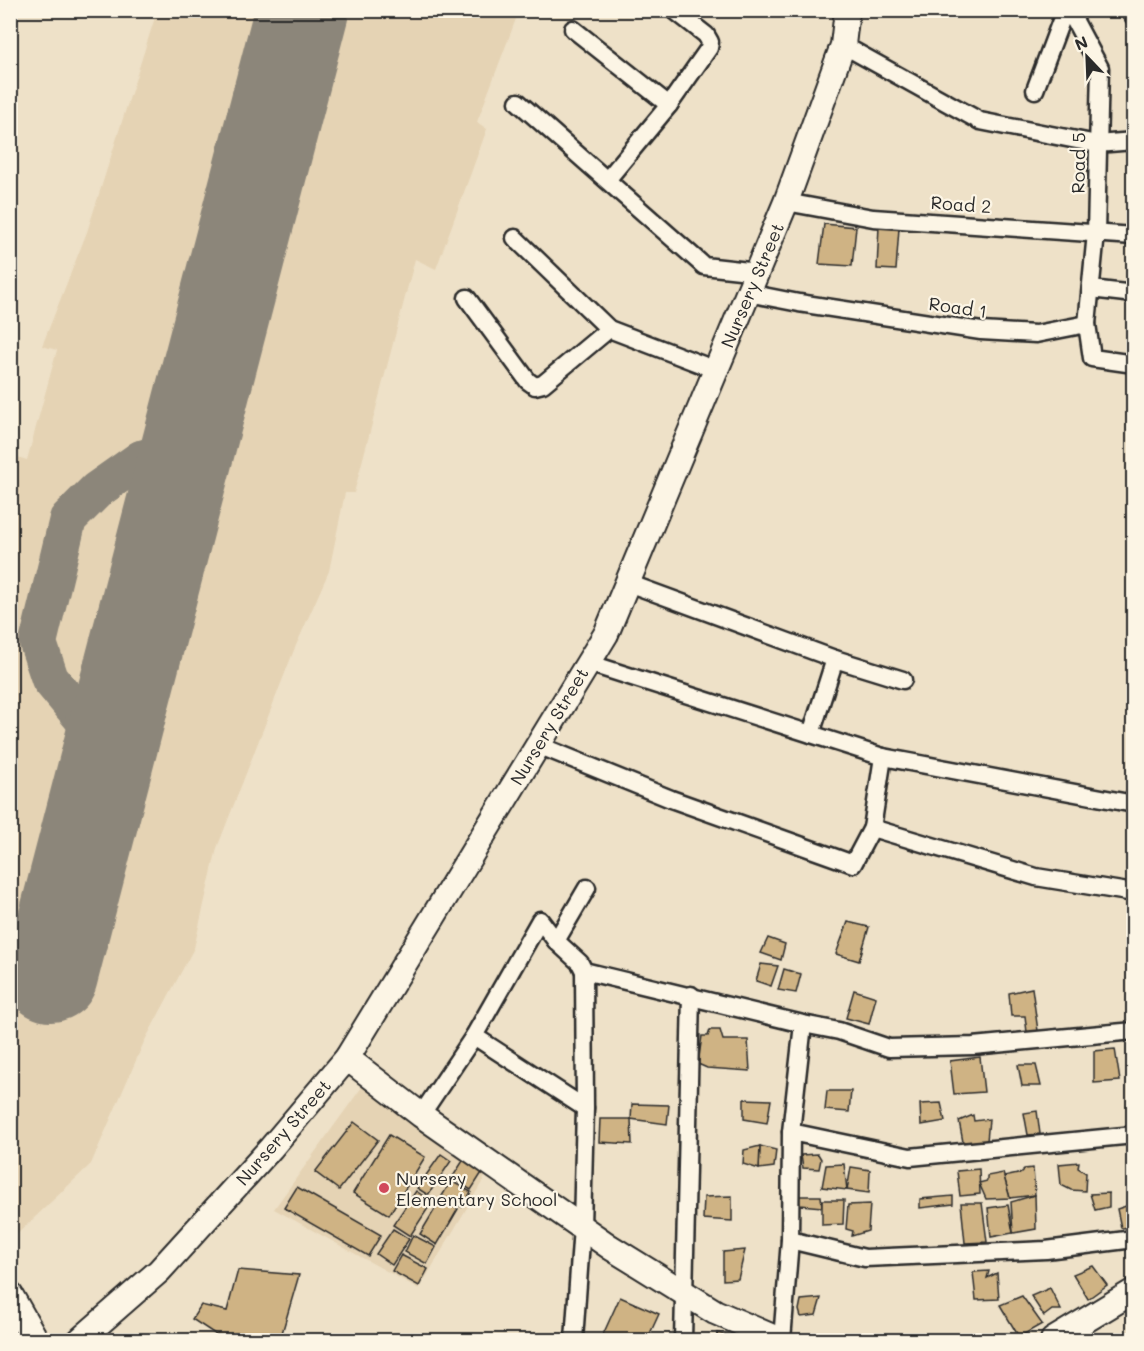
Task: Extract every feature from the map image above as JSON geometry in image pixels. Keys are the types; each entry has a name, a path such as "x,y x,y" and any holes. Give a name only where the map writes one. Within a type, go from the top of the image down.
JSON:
{"main road":[{"name":"Nursery Street","path":"80,1341 159,1271 271,1148 347,1058 606,633 786,202 843,45 847,10"},
{"path":"347,1058 420,1115 610,1247 715,1312 781,1341"},
{"path":"1053,1341 1134,1291"},
{"path":"10,1296 35,1341"}],"street":[{"path":"607,180 669,105 709,48 710,42 706,35 674,10"},
{"path":"1035,90 1067,10"},
{"name":"Road 5","path":"1067,10 1100,68 1096,233 1087,324"},
{"path":"1131,10 1134,17"},
{"path":"573,29 669,105"},
{"path":"843,45 980,121 1097,144 1134,141"},
{"name":"Road 1","path":"518,102 704,266 753,283 799,303 981,331 1036,334 1087,324"},
{"name":"Road 2","path":"786,202 873,218 1134,236"},
{"path":"515,238 609,329 716,370"},
{"path":"1091,289 1134,294"},
{"path":"467,298 528,381 535,386 543,384 609,329"},
{"path":"1087,324 1092,358 1134,364"},
{"path":"628,583 835,659 903,680"},
{"path":"811,734 835,659"},
{"path":"588,663 883,757 1134,804"},
{"path":"538,745 671,799 853,864 872,828 883,757"},
{"path":"872,828 1036,878 1134,893"},
{"path":"556,941 587,888"},
{"path":"420,1115 474,1036 540,920 556,941 580,963 584,971 585,1108 582,1227 574,1341"},
{"path":"584,971 839,1031 889,1048 973,1046 1134,1031"},
{"path":"683,1341 691,995"},
{"path":"781,1341 790,1240 791,1132 802,1024"},
{"path":"474,1036 585,1108"},
{"path":"791,1132 910,1157 1134,1135"},
{"path":"790,1240 865,1258 1046,1250 1134,1239"}],"shaded area":[{"path":"157,11 519,11 477,122 487,129 436,269 415,259 354,493 345,493 329,571 294,650 217,848 194,948 144,1042 91,1164 12,1239 11,455 27,460 57,350 42,346 87,232"},
{"name":"Nursery Elementary School","path":"367,1080 491,1167 419,1289 274,1209"}],"building":[{"path":"824,224 856,227 852,266 819,264"},
{"path":"879,226 899,228 896,270 877,269"},
{"path":"848,922 869,927 859,961 836,954"},
{"path":"768,938 785,944 781,960 761,953"},
{"path":"761,964 778,966 771,986 756,981"},
{"path":"784,969 801,974 796,993 778,990"},
{"path":"1032,988 1038,1031 1027,1032 1025,1016 1011,1016 1009,993"},
{"path":"854,990 876,997 869,1024 846,1018"},
{"path":"710,1030 720,1030 723,1040 748,1040 750,1071 707,1068 698,1064 702,1036 708,1036"},
{"path":"1115,1049 1120,1081 1094,1083 1094,1051"},
{"path":"980,1057 984,1092 954,1094 950,1061"},
{"path":"1018,1065 1036,1065 1041,1086 1022,1086"},
{"path":"827,1091 851,1091 849,1112 825,1110"},
{"path":"744,1099 771,1100 767,1123 744,1119"},
{"path":"941,1103 945,1121 921,1125 920,1104"},
{"path":"632,1104 669,1105 667,1124 631,1119"},
{"path":"1037,1111 1040,1134 1028,1135 1024,1113"},
{"path":"973,1115 974,1121 989,1119 987,1141 963,1142 959,1121"},
{"path":"600,1119 631,1119 632,1144 599,1142"},
{"path":"354,1122 378,1140 339,1190 315,1172"},
{"path":"389,1135 425,1157 389,1215 353,1193"},
{"path":"760,1146 776,1150 774,1167 759,1169"},
{"path":"760,1146 759,1169 743,1164 744,1150"},
{"path":"441,1154 451,1161 428,1195 417,1188"},
{"path":"818,1154 821,1159 819,1169 803,1168 801,1155"},
{"path":"466,1156 485,1168 471,1190 452,1178"},
{"path":"1079,1162 1078,1168 1086,1173 1085,1191 1071,1190 1061,1185 1059,1164"},
{"path":"844,1164 847,1190 822,1187 826,1165"},
{"path":"851,1167 870,1170 869,1193 847,1190"},
{"path":"1033,1168 1035,1195 1010,1198 1004,1177"},
{"path":"979,1169 980,1194 960,1196 957,1171"},
{"path":"1003,1173 1010,1198 986,1199 979,1183 987,1181 987,1176"},
{"path":"451,1181 471,1192 462,1207 442,1196"},
{"path":"297,1187 381,1235 368,1256 284,1208"},
{"path":"416,1191 432,1202 410,1236 393,1225"},
{"path":"1109,1193 1109,1207 1095,1210 1090,1194"},
{"path":"1035,1195 1036,1229 1013,1233 1011,1202"},
{"path":"732,1196 732,1221 703,1219 704,1197"},
{"path":"798,1196 821,1196 822,1207 800,1205"},
{"path":"953,1196 953,1204 920,1208 920,1199"},
{"path":"441,1199 458,1209 437,1245 420,1234"},
{"path":"822,1200 844,1200 843,1224 822,1225"},
{"path":"961,1203 982,1203 987,1242 965,1243"},
{"path":"870,1204 868,1231 852,1236 853,1231 846,1229 848,1205"},
{"path":"1132,1204 1134,1227 1121,1228 1117,1209"},
{"path":"1008,1205 1013,1233 991,1237 988,1208"},
{"path":"393,1229 409,1239 392,1265 376,1254"},
{"path":"413,1235 436,1247 427,1264 405,1252"},
{"path":"745,1250 738,1279 723,1280 723,1252"},
{"path":"401,1255 428,1269 419,1286 392,1271"},
{"path":"1093,1266 1107,1285 1088,1299 1073,1274"},
{"path":"238,1270 299,1275 280,1340 224,1340 192,1319 201,1305 227,1311"},
{"path":"989,1271 987,1278 997,1273 999,1299 976,1300 973,1272"},
{"path":"1050,1288 1061,1310 1052,1310 1044,1316 1031,1296"},
{"path":"1022,1296 1042,1324 1019,1337 1000,1305"},
{"path":"620,1297 659,1314 647,1340 601,1339"},
{"path":"821,1298 816,1315 801,1317 799,1310 801,1300"},
{"path":"718,1333 741,1340 715,1340"}],"taxiway":[{"path":"119,712 98,722 84,720 50,679 38,643 68,519 97,490 141,459 180,448 190,441"},
{"path":"141,459 161,466 178,488"},
{"path":"84,720 106,763"}],"runway":[{"path":"51,975 302,10"}],"place":[{"name":"Nursery Elementary School","path":"384,1188"}]}
